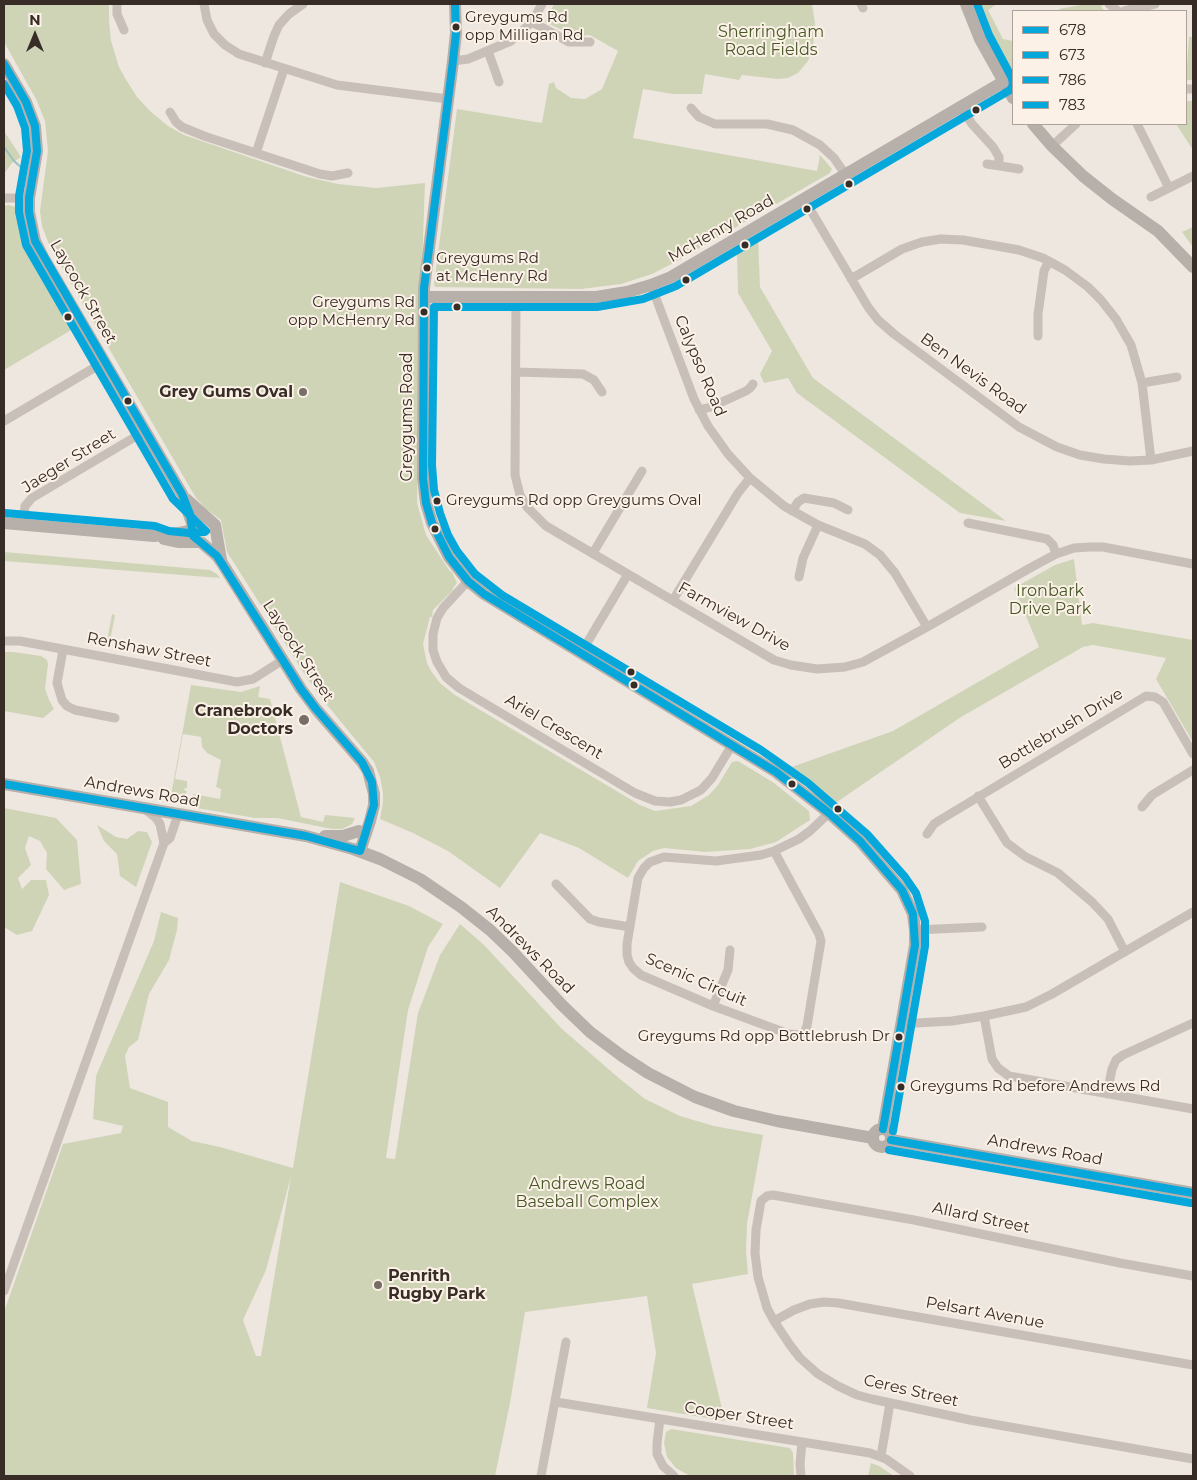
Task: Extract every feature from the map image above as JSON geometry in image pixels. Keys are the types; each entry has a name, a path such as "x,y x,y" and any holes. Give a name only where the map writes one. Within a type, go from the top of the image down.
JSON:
{"street":[{"path":"116,4 117,14 124,30"},
{"path":"204,4 208,24 221,42 234,52 337,85 448,100"},
{"path":"265,63 279,25 289,14 303,4"},
{"name":"Greygums Road","path":"455,4 456,33 426,265 424,297 422,465 424,492 430,516 439,539 449,557 468,581 496,603 776,772 828,812 860,841 902,890 912,910 916,930 915,948 883,1129"},
{"path":"453,61 464,60 511,41 532,22 542,4"},
{"path":"966,4 980,39 1012,96"},
{"path":"1132,10 1157,7"},
{"path":"532,22 569,42 590,42"},
{"path":"488,51 500,82"},
{"name":"Laycock Street","path":"4,64 26,102 35,126 36,163 29,198 31,226 35,241 182,494 213,525 222,563"},
{"path":"256,153 284,69"},
{"name":"McHenry Road","path":"424,297 596,297 627,292 651,285 671,277 1003,82"},
{"path":"961,107 972,124 993,147 999,157 999,166"},
{"path":"691,108 704,120 715,124 767,124 793,130 820,145 834,158 845,174"},
{"path":"170,112 176,122 191,132 323,175 348,173"},
{"path":"1034,125 1052,146 1101,191 1158,231 1193,267"},
{"path":"1052,146 1075,125"},
{"path":"1138,125 1169,188"},
{"path":"987,164 1019,170"},
{"path":"1152,198 1193,176"},
{"path":"4,198 29,198"},
{"name":"Ben Nevis Road","path":"804,199 873,313 889,330 1029,433 1057,447 1086,456 1117,460 1151,460 1193,451"},
{"path":"851,279 902,249 935,239 963,240 1009,248 1028,252 1049,261 1080,281 1095,294 1112,312 1131,345 1142,383 1151,460"},
{"path":"1038,336 1038,314 1044,271 1049,261"},
{"name":"Calypso Road","path":"651,285 686,381 699,410 728,454 750,478 772,497 818,525 865,544 880,555 895,573 927,627"},
{"name":"Farmview Drive","path":"516,297 515,470 520,495 530,512 542,523 592,553 765,655 782,663 809,668 835,668 863,662 1056,554 1082,547 1098,547 1193,564"},
{"path":"4,421 104,362"},
{"path":"516,372 583,374 594,380 602,392"},
{"path":"1142,383 1177,377"},
{"path":"699,410 711,407 746,391 753,384"},
{"name":"Jaeger Street","path":"23,525 25,506 32,498 145,431"},
{"path":"592,553 642,471"},
{"path":"673,600 738,493 750,478"},
{"name":"Laycock Street","path":"182,494 192,528"},
{"path":"792,510 804,498 834,503 848,510"},
{"path":"4,523 154,536 179,533 192,528 200,519 213,525 215,536 211,541 201,542 167,541 154,536"},
{"path":"968,523 1047,539 1054,545 1056,554"},
{"path":"799,577 803,558 818,525"},
{"path":"192,528 193,536 201,542"},
{"name":"Laycock Street","path":"201,542 222,563 311,702 362,762 372,782 374,805 356,850"},
{"path":"580,654 628,574"},
{"name":"Ariel Crescent","path":"468,581 443,608 437,618 433,634 433,650 437,662 446,677 459,688 635,793 655,801 670,802 681,800 701,790 712,778 732,745"},
{"name":"Renshaw Street","path":"4,641 20,642 237,682 253,679 283,660"},
{"path":"63,650 57,683 62,700 67,706 75,710 116,718"},
{"name":"Bottlebrush Drive","path":"927,834 937,822 978,796 1146,696 1156,697 1163,702 1193,754"},
{"path":"1142,807 1152,794 1193,770"},
{"name":"Andrews Road","path":"4,784 306,836 380,859 420,879 461,906 490,930 590,1032 648,1073 695,1097 742,1113 776,1121 873,1138 875,1143 882,1147 888,1145 891,1140 1193,1193"},
{"path":"978,796 1007,842 1022,854 1058,873 1092,902 1108,919 1125,952"},
{"path":"4,1292 164,843 160,824 156,818 144,809"},
{"name":"Scenic Circuit","path":"774,851 820,939 804,1037 789,1034 713,1006 644,977 636,971 627,955 630,926 640,874 654,860 668,857 706,861 749,858 774,851 805,835 828,812"},
{"path":"164,843 170,838 178,815"},
{"path":"306,836 343,836 364,829 368,835 369,844 380,859"},
{"path":"556,884 590,919 630,926"},
{"path":"903,1020 916,1023 952,1021 1011,1011 1034,1003 1193,912"},
{"path":"916,930 982,927"},
{"path":"713,1006 728,970 730,950"},
{"path":"984,1016 995,1071 1020,1079 1193,1109"},
{"path":"1107,1094 1112,1069 1116,1060 1193,1023"},
{"path":"873,1138 875,1132 883,1129 890,1133 891,1140"},
{"name":"Allard Street","path":"762,1199 773,1195 914,1220 1112,1262 1193,1276"},
{"name":"Ceres Street","path":"762,1199 755,1236 756,1269 762,1295 774,1321 790,1345 818,1374 852,1392 890,1403 970,1420 1193,1459"},
{"name":"Pelsart Avenue","path":"774,1321 810,1304 838,1303 1193,1365"},
{"path":"541,1476 566,1342"},
{"name":"Cooper Street","path":"556,1402 870,1453 881,1456 910,1476"},
{"path":"881,1456 890,1403"},
{"path":"660,1419 657,1454 663,1466 674,1476"},
{"path":"801,1476 802,1442"}],"green space":[{"path":"4,4 109,4 111,41 119,67 125,78 137,97 150,111 168,126 184,135 307,177 338,184 376,188 425,183 417,503 426,535 452,572 457,583 453,590 433,610 432,617 430,617 423,644 427,663 431,671 441,684 455,695 640,805 655,811 691,806 709,795 718,785 732,762 738,761 774,783 809,811 810,820 776,842 750,849 705,852 664,848 653,851 638,861 628,878 579,848 540,833 500,888 448,851 380,819 383,793 380,777 374,762 307,678 227,552 221,520 205,508 196,498 50,247 42,226 40,211 48,151 45,121 36,99 4,42"},
{"name":"Sherringham Road Fields","path":"554,4 812,4 815,23 813,48 808,61 798,73 788,78 778,79 742,75 739,80 705,74 702,94 673,94 643,89 633,138 817,171 820,155 832,169 830,173 679,260 652,274 621,284 581,289 435,287 457,109 542,123 549,84 554,82 556,88 571,98 585,99 602,89 618,51 590,35 575,36 545,22"},
{"path":"976,4 997,4 988,10 1003,39 1012,41 1012,77 993,43"},
{"path":"1086,4 1104,4 1101,7 1104,10 1059,9"},
{"path":"1189,37 1193,37 1193,80 1187,80"},
{"path":"1187,101 1193,101 1193,150 1177,125 1187,125"},
{"path":"4,131 21,157 12,163 4,174"},
{"path":"8,205 18,209 20,228 27,251 73,329 4,370 4,206"},
{"path":"1193,227 1193,247 1182,232"},
{"path":"758,238 760,287 813,378 1006,521 960,513 797,393 788,378 764,383 760,374 772,351 738,293 737,251"},
{"path":"4,552 210,570 220,578 4,561"},
{"name":"Ironbark Drive Park","path":"1074,559 1082,625 1093,623 1193,640 1193,742 1156,679 1166,658 1093,645 1083,647 961,717 834,804 789,768 893,731 1039,647 1014,588 1055,565"},
{"path":"112,614 115,615 109,646 89,642 90,638 107,641"},
{"path":"4,652 41,656 47,660 45,689 54,709 43,718 4,711"},
{"path":"191,685 241,692 260,686 258,697 270,699 301,817 323,822 325,815 355,818 352,824 342,829 332,829 277,818 255,818 197,808 190,802 193,794 220,799 221,789 216,787 221,760 207,753 202,747 201,737 183,734 175,779 187,781 187,788 184,790 187,791 182,803 170,801"},
{"path":"4,808 56,818 77,840 81,884 64,890 46,869 47,853 40,841 29,836 25,848 31,865 18,878 22,889 31,880 46,880 49,895 32,931 17,935 4,927"},
{"path":"97,825 116,837 127,839 138,831 147,832 152,842 136,887 120,876 117,854 104,841"},
{"name":"Andrews Road Baseball Complex","path":"340,882 409,906 443,924 428,947 408,1010 386,1158 395,1159 418,1013 440,955 460,924 484,945 562,1029 645,1099 680,1116 714,1126 763,1135 747,1224 746,1251 748,1274 692,1284 725,1421 647,1408 656,1353 647,1296 525,1312 510,1403 495,1476 4,1476 4,1312 63,1144 121,1133 123,1126 93,1119 96,1076 154,941 161,912 178,918 177,930 169,960 149,994 138,1040 129,1047 125,1056 130,1088 168,1102 168,1127 192,1141 293,1168","holes":["291,1176 261,1356 256,1356 243,1320 266,1270"]},
{"path":"671,1429 790,1448 793,1453 794,1476 690,1476 676,1468 667,1457 664,1443 666,1432"},
{"path":"871,1463 879,1466 894,1476 868,1476"}],"waterway":[{"path":"4,147 14,161 23,169"}],"transit line":[{"name":"678","path":"455,4 456,33 453,61 424,288 423,478 426,503 432,523 449,557 468,581 484,594 776,772 829,813 860,841 902,890 913,914 915,945 883,1129"},
{"name":"786","path":"977,4 989,35 1012,78"},
{"name":"673","path":"4,64 26,102 35,126 37,151 29,198 29,212 35,241 182,494 190,514 193,536 217,556 301,689 362,762 372,782 374,805 360,851 306,836 4,784"},
{"name":"783","path":"4,84 17,106 25,128 27,151 19,196 19,212 26,245 173,499 206,531 189,533 169,531 155,526 5,513"},
{"name":"786","path":"893,1131 925,946 925,921 916,893 905,877 867,834 808,783 761,750 502,595 475,574 457,551 448,535 434,490 432,465 434,307 597,307 643,299 676,286 1010,90 1012,87"},
{"name":"678","path":"891,1140 1193,1193"},
{"name":"786","path":"889,1150 1191,1203"}],"place":[{"name":"Greygums Rd opp Milligan Rd","path":"456,27"},
{"name":"Greygums Rd at McHenry Rd","path":"427,268"},
{"name":"Greygums Rd opp McHenry Rd","path":"424,312"},
{"name":"Grey Gums Oval","path":"303,392"},
{"name":"Greygums Rd opp Greygums Oval","path":"437,501"},
{"name":"Cranebrook Doctors","path":"304,720"},
{"name":"Greygums Rd opp Bottlebrush Dr","path":"899,1037"},
{"name":"Greygums Rd before Andrews Rd","path":"901,1087"},
{"name":"Penrith Rugby Park","path":"378,1285"}]}
